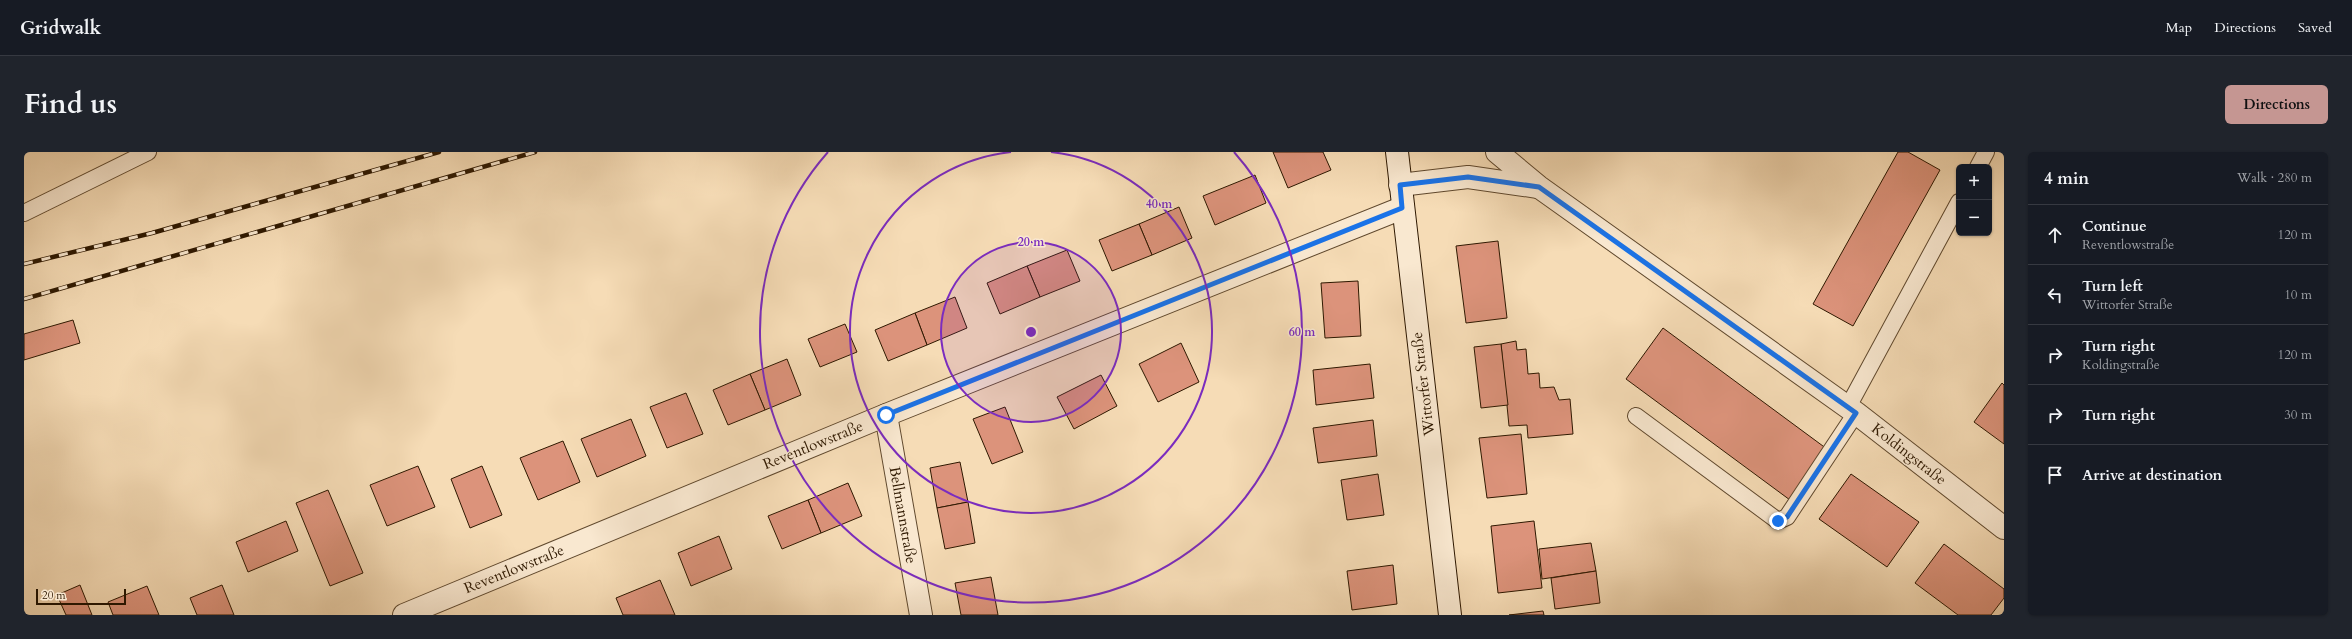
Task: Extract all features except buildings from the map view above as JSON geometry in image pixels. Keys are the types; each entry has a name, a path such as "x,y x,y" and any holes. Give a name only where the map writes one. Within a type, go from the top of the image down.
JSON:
{"street":[{"name":"Wittorfer Straße","path":"1397,152 1402,208 1450,615"},
{"name":"Koldingstraße","path":"1497,152 1539,187 1852,410 2004,528"},
{"name":"Koldingstraße","path":"1400,185 1468,177 1539,187"},
{"name":"Reventlowstraße","path":"404,615 886,415 1402,208"},
{"name":"Bellmannstraße","path":"886,415 921,615"}],"lane":[{"path":"24,213 148,152"},
{"path":"1980,164 1986,152"},
{"path":"1636,416 1778,521 1787,517 1852,410 1956,208"}],"railway":[{"path":"24,264 152,233 439,152"},
{"path":"24,299 535,152"}],"route":[{"path":"886,415 1402,208 1400,185 1468,177 1512,181 1539,187 1856,413 1787,517 1778,521"}]}
